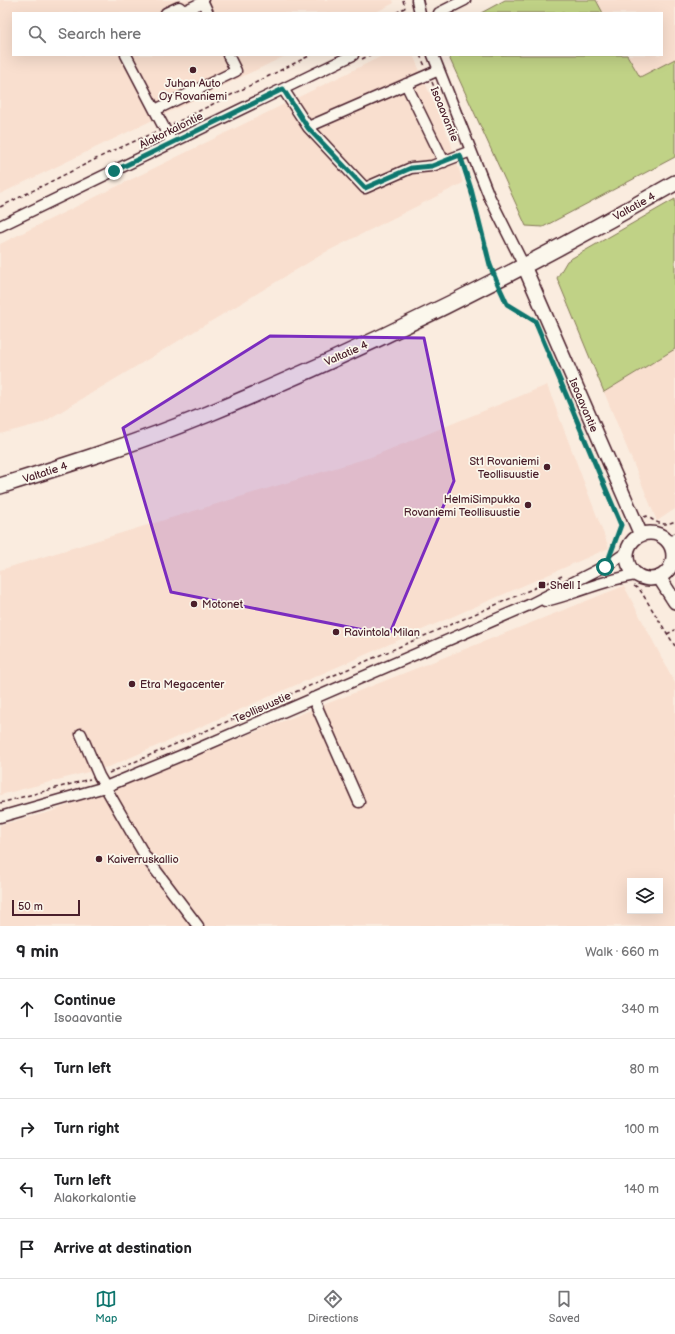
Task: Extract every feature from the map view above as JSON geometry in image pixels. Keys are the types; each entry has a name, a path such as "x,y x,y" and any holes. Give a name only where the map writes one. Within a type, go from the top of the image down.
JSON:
{"highway":[{"name":"Valtatie 4","path":"0,486 66,466 207,414 369,342 524,266 675,183"}],"main road":[{"name":"Isoaavantie","path":"524,266 641,536"},
{"path":"653,534 672,541 672,563 667,572 659,577 644,578 636,575 631,569 628,562 628,552 632,542 641,536 653,534"},
{"path":"659,577 675,602"}],"street":[{"path":"417,0 420,12"},
{"path":"440,12 465,0"},
{"path":"168,12 179,7 184,11 203,2 208,12"},
{"path":"127,56 172,143"},
{"path":"155,110 236,71 228,56"},
{"name":"Isoaavantie","path":"433,56 489,196 524,266"},
{"name":"Alakorkalontie","path":"0,226 283,89 356,57"},
{"path":"308,128 439,70"},
{"path":"406,84 444,162"},
{"path":"283,89 308,128 365,188 411,168 432,166 471,151"},
{"name":"Teollisuustie","path":"0,817 66,800 105,787 529,605 611,563 628,552"},
{"name":"Teollisuustie","path":"529,605 569,596 617,577 636,575"},
{"path":"313,698 359,802"},
{"path":"81,734 99,776 145,856 198,926"}],"path":[{"path":"398,12 405,8 403,0"},
{"name":"Isoaavantie","path":"420,56 449,124"},
{"name":"Isoaavantie","path":"460,155 471,189 490,265 496,280 507,304 535,321 621,525"},
{"path":"611,563 609,558 621,525 647,516 659,524 666,524 675,521"},
{"path":"0,803 99,776 193,738 568,574"},
{"path":"617,577 619,581 630,583 640,590 675,646"},
{"path":"667,634 675,630"}],"highlighted area":[{"path":"270,336 424,338 454,481 389,635 171,592 123,428"}],"shaded area":[{"path":"0,0 393,0 394,3 376,12 12,12 12,56 285,56 0,194"},
{"path":"596,0 675,0 675,59 639,78 628,56 663,56 663,12 602,12"},
{"path":"382,56 413,56 450,140 463,183 326,252 42,423 0,434 0,244"},
{"path":"675,349 675,509 657,521 604,392"},
{"path":"547,385 609,548 111,766 0,795 0,570 371,457"},
{"path":"624,586 675,683 675,926 0,926 0,825 50,812"}],"green space":[{"path":"505,0 596,0 602,12 483,12"},
{"path":"448,56 628,56 640,77 675,59 675,157 543,227 526,226"},
{"path":"675,199 675,349 604,392 557,278 567,261"}],"place":[{"name":"Juhan Auto Oy Rovaniemi","path":"193,70"},
{"name":"St1 Rovaniemi Teollisuustie","path":"547,467"},
{"name":"HelmiSimpukka Rovaniemi Teollisuustie","path":"528,505"},
{"name":"Shell I","path":"542,585"},
{"name":"Motonet","path":"194,604"},
{"name":"Ravintola Milan","path":"336,632"},
{"name":"Etra Megacenter","path":"132,684"},
{"name":"Kaiverruskallio","path":"99,859"}],"route":[{"path":"114,171 283,89 308,128 365,188 411,168 432,166 460,155 471,189 490,265 496,280 507,304 535,321 621,525 609,558 611,563 605,567"}]}
